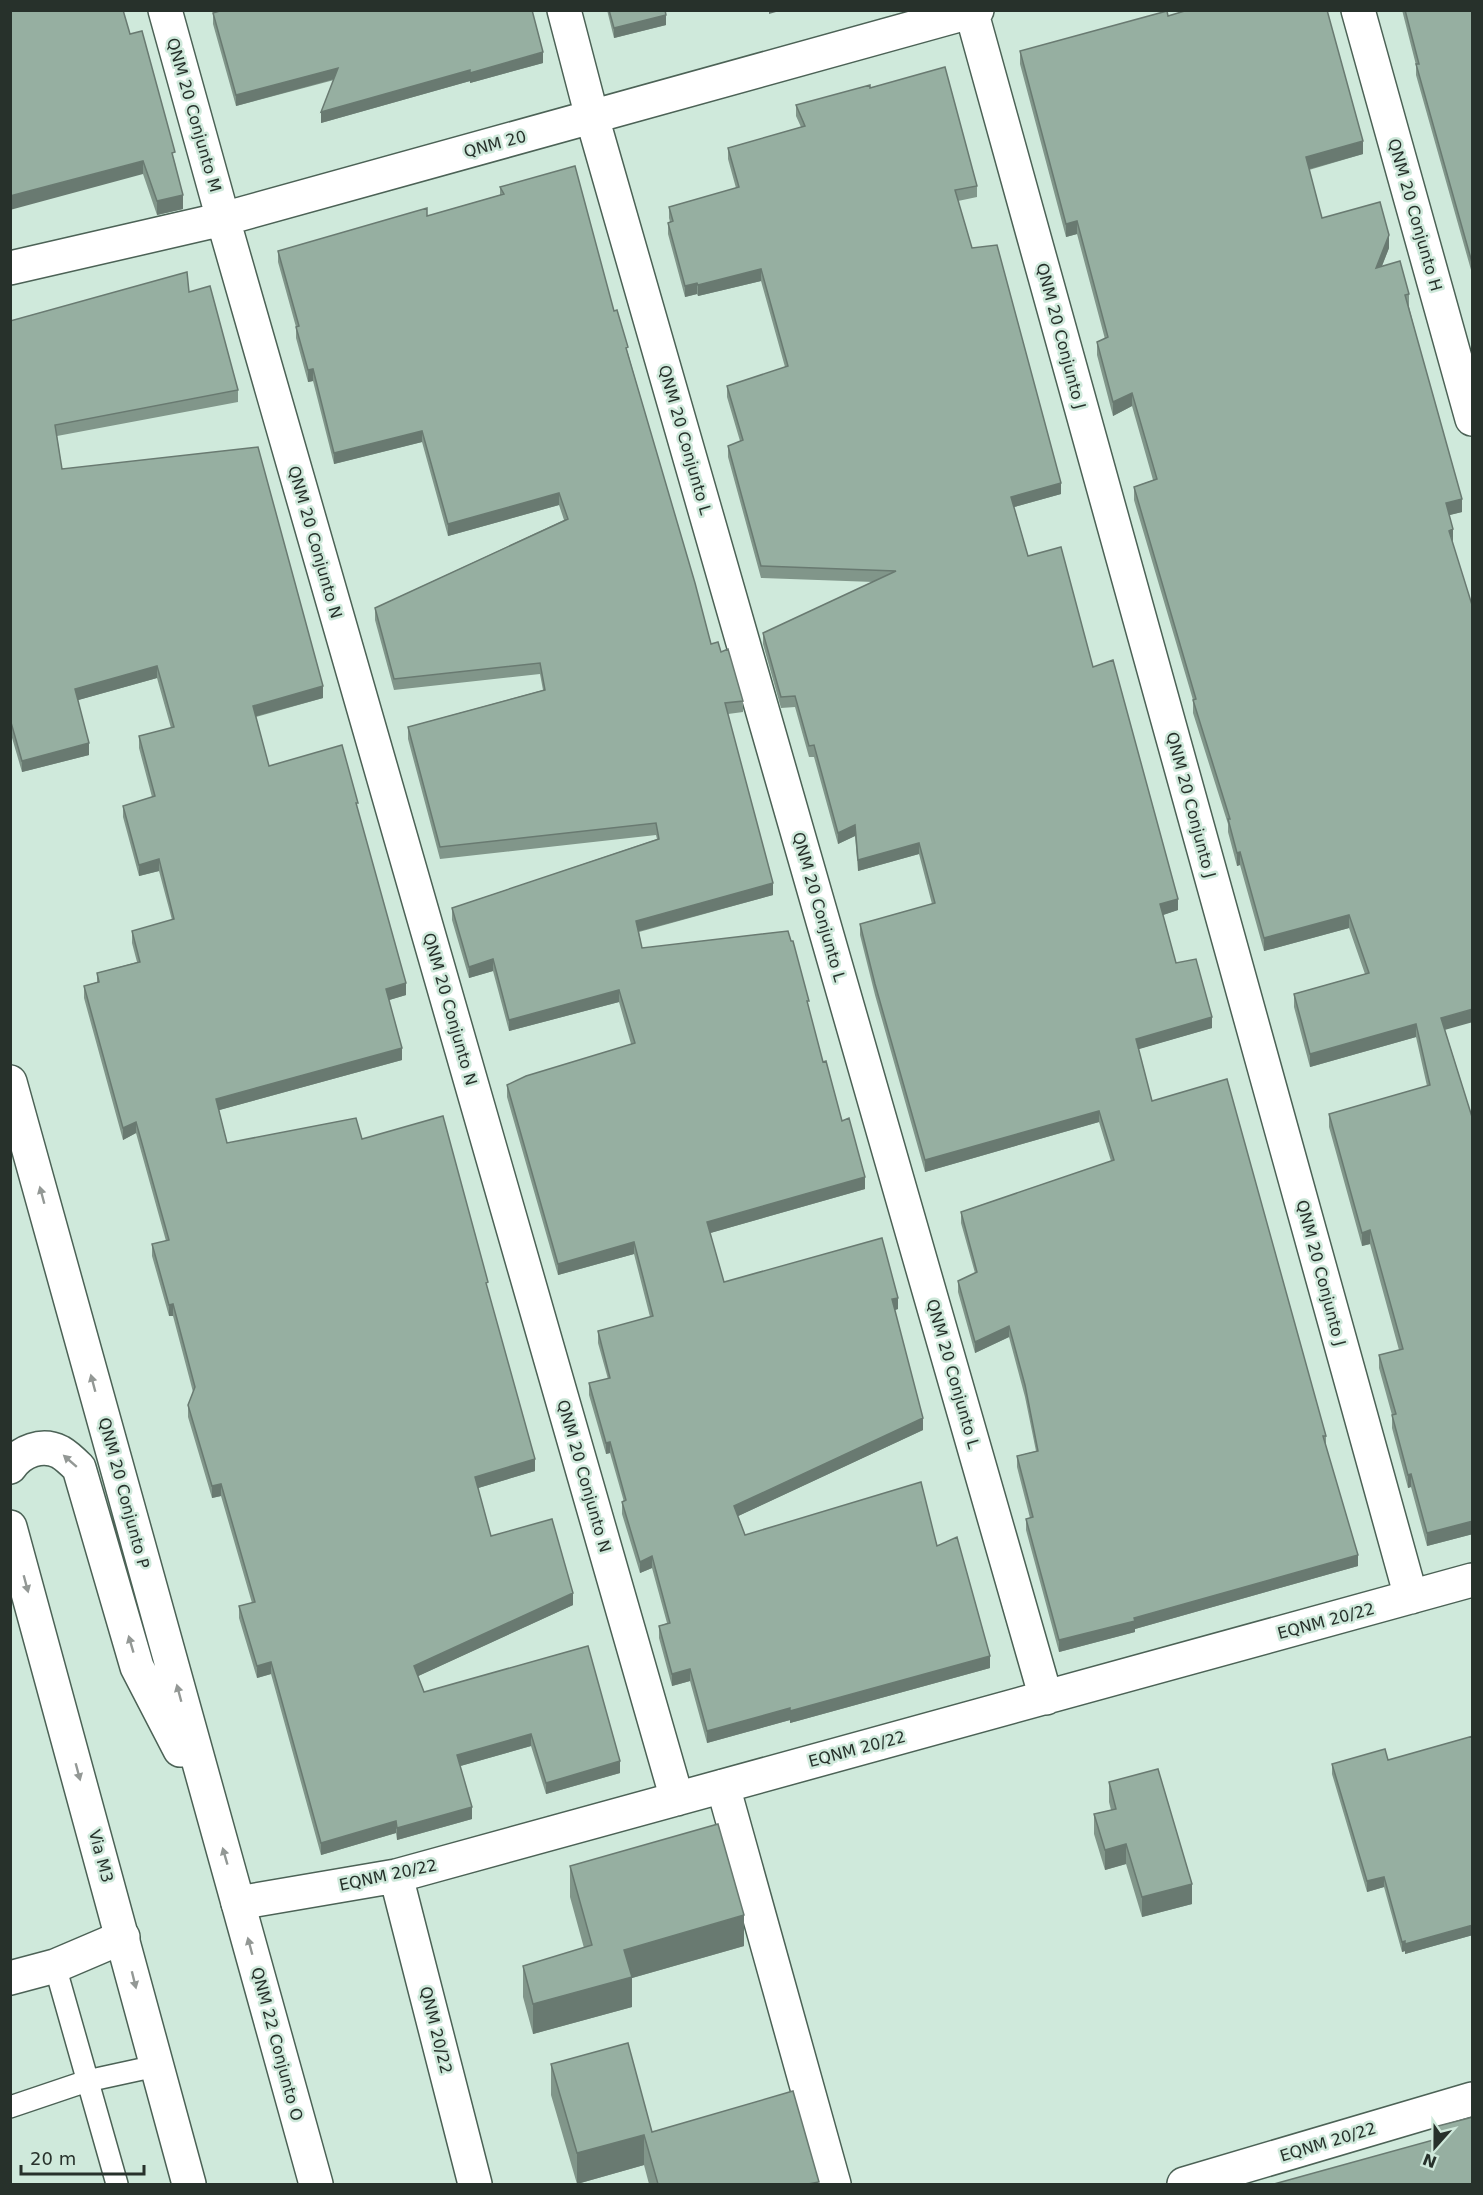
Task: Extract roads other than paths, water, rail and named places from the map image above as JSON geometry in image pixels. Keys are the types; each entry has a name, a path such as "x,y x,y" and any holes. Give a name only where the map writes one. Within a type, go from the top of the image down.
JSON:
{"street":[{"name":"QNM 20 Conjunto M","path":"165,10 223,219"},
{"name":"QNM 20 Conjunto L","path":"564,10 592,117 1046,1698"},
{"name":"QNM 20 Conjunto H","path":"1358,10 1473,419"},
{"name":"QNM 20","path":"10,268 223,219 973,11"},
{"name":"QNM 20 Conjunto J","path":"973,11 1411,1597"},
{"name":"QNM 20 Conjunto N","path":"223,219 677,1799"},
{"name":"QNM 20 Conjunto P","path":"10,1082 238,1903"},
{"path":"10,1467 16,1459 29,1450 44,1449 59,1451 79,1468 137,1667 211,1810"},
{"name":"Via M3","path":"10,1527 189,2184"},
{"name":"EQNM 20/22","path":"238,1903 396,1876 1473,1580"},
{"path":"723,1786 834,2184"},
{"name":"QNM 20/22","path":"396,1876 476,2184"},
{"name":"QNM 22 Conjunto O","path":"238,1903 316,2184"},
{"path":"10,1978 55,1966 123,1937"},
{"name":"EQNM 20/22","path":"1184,2184 1473,2099"}],"lane":[{"path":"55,1966 117,2184"},
{"path":"10,2107 87,2081 156,2066"}]}
